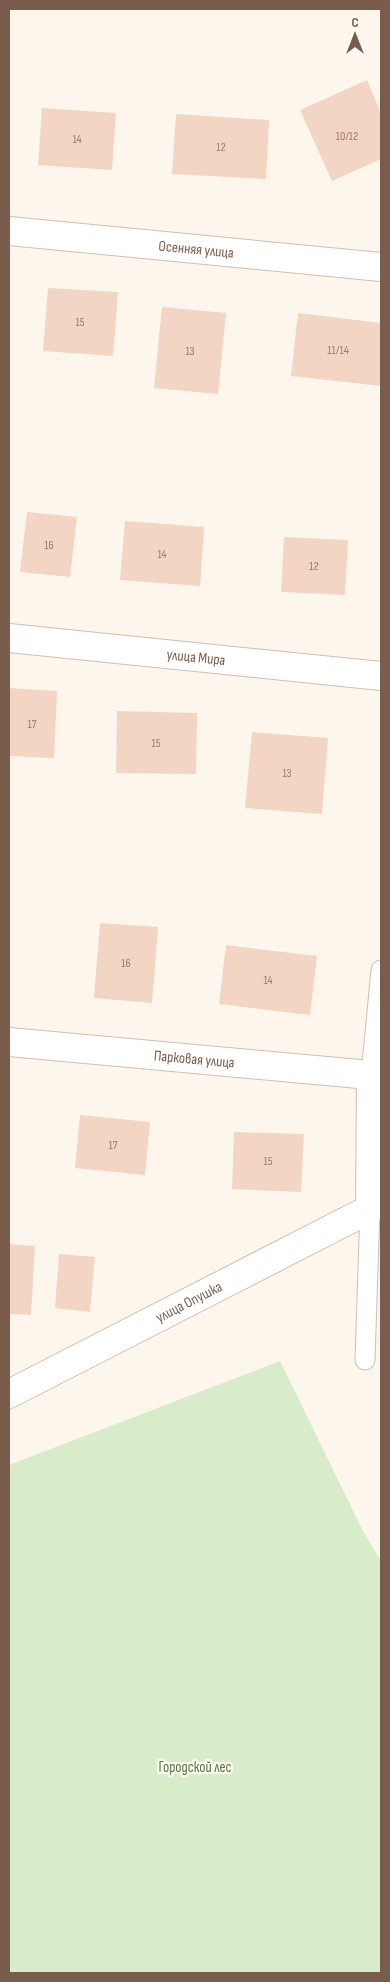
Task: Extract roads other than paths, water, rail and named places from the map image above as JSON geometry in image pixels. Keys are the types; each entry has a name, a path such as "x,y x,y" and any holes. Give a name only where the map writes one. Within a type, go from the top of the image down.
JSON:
{"street":[{"name":"Осенняя улица","path":"9,231 381,267"},
{"name":"улица Мира","path":"9,638 381,676"},
{"name":"Парковая улица","path":"9,1042 376,1076"},
{"path":"370,1209 376,1076"},
{"name":"улица Опушка","path":"9,1394 370,1209"}],"lane":[{"path":"376,1076 381,970"},
{"path":"365,1360 370,1209"}],"park label":[{"name":"Городской лес","path":"195,1767"}]}
